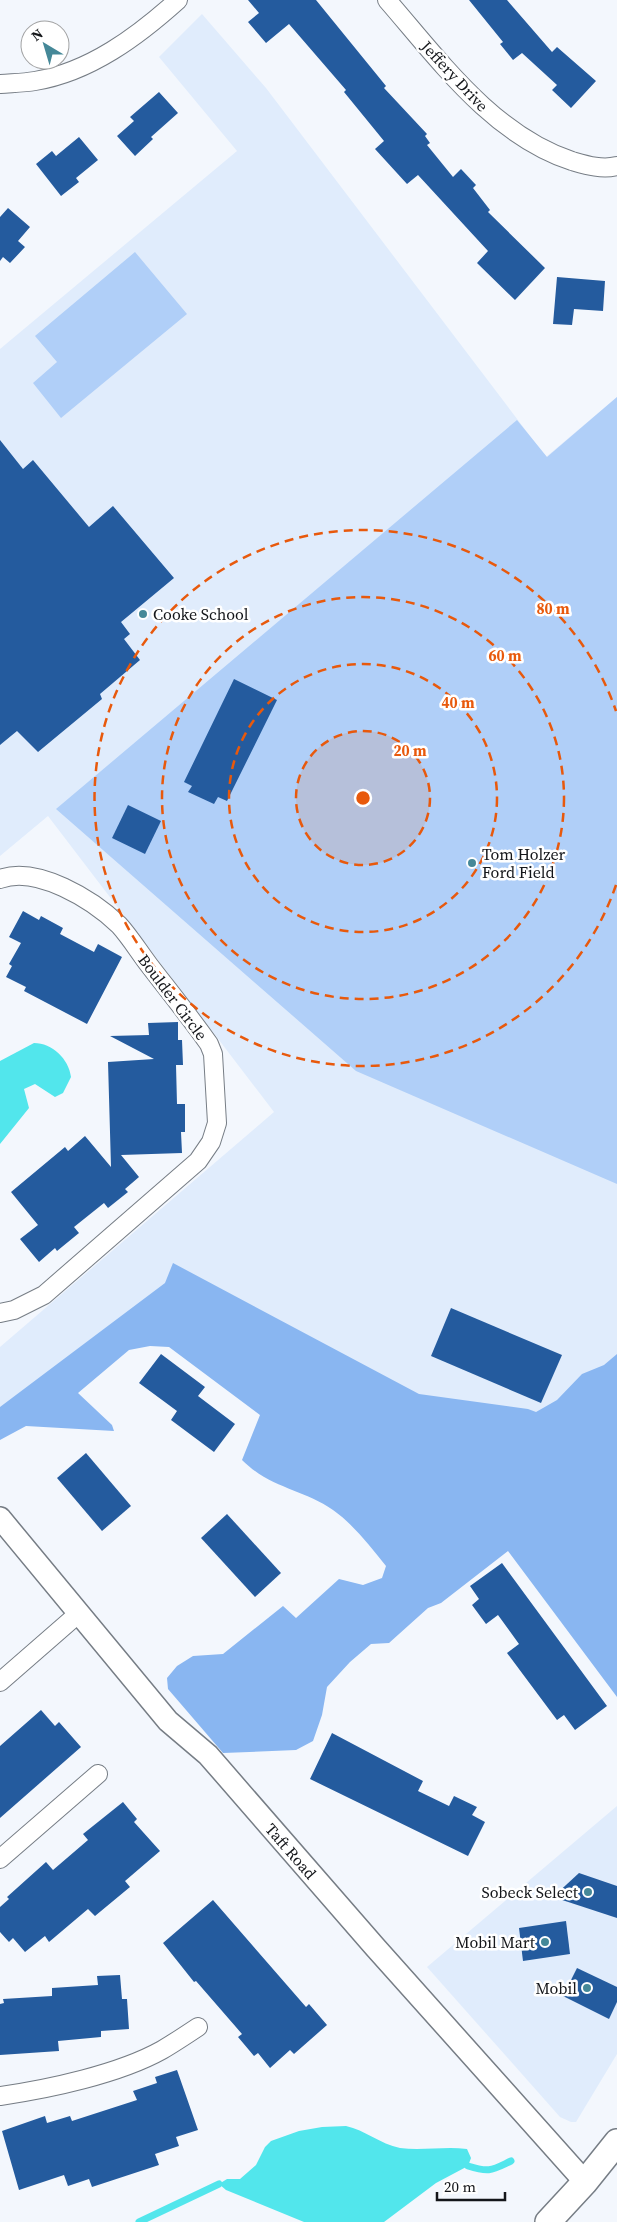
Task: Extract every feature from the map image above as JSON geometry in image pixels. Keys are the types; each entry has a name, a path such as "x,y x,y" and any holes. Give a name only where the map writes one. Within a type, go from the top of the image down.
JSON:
{"main road":[{"path":"548,2222 585,2182 617,2142"}],"street":[{"path":"0,84 36,81 68,71 99,58 130,39 178,0"},
{"name":"Jeffery Drive","path":"387,0 473,97 494,117 530,143 546,152 589,166 610,168 617,166"},
{"name":"Boulder Circle","path":"0,879 17,874 26,875 68,890 99,909 120,926 209,1044 213,1054 217,1123 211,1142 198,1162 44,1294 14,1310 0,1313"},
{"name":"Taft Road","path":"0,1518 168,1721 208,1755 381,1954 585,2182"},
{"path":"0,1682 78,1614"},
{"path":"0,1860 98,1774"},
{"path":"0,2096 47,2088 101,2074 161,2050 198,2027"}],"shaded area":[{"path":"202,14 266,88 546,457 617,397 617,1414 501,1512 159,1292 0,1427 0,1347 274,1112 48,816 0,856 0,349 237,151 159,57"},
{"path":"135,252 187,314 61,418 33,383 57,362 35,336"},
{"path":"617,397 617,1184 356,1071 56,809 517,420 547,457"},
{"path":"34,1043 47,1046 59,1053 70,1070 71,1077 63,1093 55,1097 35,1084 24,1089 29,1108 0,1144 0,1061"},
{"path":"173,1263 419,1394 528,1409 536,1412 557,1400 582,1374 604,1365 617,1354 617,1697 508,1551 441,1603 428,1608 389,1643 371,1644 350,1662 327,1687 322,1715 313,1741 296,1750 223,1753 168,1689 167,1678 177,1666 193,1656 223,1654 283,1606 296,1618 339,1579 363,1585 382,1578 386,1566 355,1529 333,1510 310,1497 264,1477 242,1460 260,1415 169,1347 150,1346 129,1350 78,1393 112,1425 114,1431 26,1426 0,1440 0,1407 165,1283"},
{"path":"617,1806 617,2054 576,2122 571,2122 560,2117 427,1967"},
{"path":"346,2126 400,2148 467,2149 471,2158 468,2166 436,2183 384,2222 304,2222 226,2190 219,2184 227,2179 240,2179 256,2165 265,2147 271,2141 299,2131 322,2127"}],"building":[{"path":"248,0 316,0 386,86 384,88 427,134 425,136 430,143 427,145 453,177 461,169 476,185 473,188 490,210 488,212 545,268 515,300 477,263 488,251 418,175 407,184 375,149 384,141 344,92 346,90 289,24 266,43 248,22 259,13"},
{"path":"469,0 507,0 552,52 557,47 596,81 571,108 552,90 557,85 522,53 513,60 500,44 503,42"},
{"path":"159,92 178,113 151,137 153,139 135,156 117,136 134,121 130,117"},
{"path":"79,137 98,160 76,178 79,182 61,196 36,164 52,151 56,156"},
{"path":"8,208 30,227 18,241 25,247 10,263 3,257 0,261 0,217"},
{"path":"557,277 605,281 603,311 574,309 572,325 553,324"},
{"path":"0,440 23,469 33,460 89,527 113,506 174,578 121,622 130,634 124,639 140,660 100,694 102,699 38,752 17,731 0,745"},
{"path":"234,679 277,700 227,801 218,797 214,804 188,792 192,786 184,782"},
{"path":"128,805 161,821 145,854 112,838"},
{"path":"23,911 39,920 41,916 63,928 60,934 94,952 98,944 122,957 87,1024 24,991 26,987 6,977 12,966 9,964 21,943 9,937"},
{"path":"178,1022 178,1040 182,1040 183,1065 176,1065 177,1104 185,1104 185,1132 181,1132 182,1153 121,1155 139,1177 125,1189 128,1192 108,1208 104,1203 74,1227 79,1233 57,1251 55,1248 39,1262 20,1239 38,1225 11,1192 65,1147 68,1151 85,1136 111,1167 108,1062 154,1059 110,1036 149,1035 148,1023"},
{"path":"451,1308 562,1355 541,1403 431,1356"},
{"path":"161,1354 205,1387 198,1396 235,1424 214,1452 171,1420 177,1411 139,1383"},
{"path":"86,1453 131,1506 102,1531 57,1478"},
{"path":"227,1514 281,1573 255,1597 201,1538"},
{"path":"502,1563 607,1706 575,1730 564,1715 557,1720 507,1653 519,1644 498,1615 486,1624 472,1605 479,1599 470,1586"},
{"path":"41,1710 55,1726 59,1722 81,1747 0,1818 0,1746"},
{"path":"332,1733 423,1781 418,1791 449,1806 454,1796 477,1807 472,1815 485,1822 468,1856 310,1779"},
{"path":"123,1802 137,1819 134,1822 160,1851 125,1881 130,1887 95,1916 88,1909 49,1942 45,1936 25,1952 13,1938 9,1942 0,1932 0,1907 9,1899 7,1897 46,1862 53,1870 88,1840 83,1834"},
{"name":"Sobeck Select","path":"579,1873 617,1886 617,1918 553,1897"},
{"path":"213,1900 306,2007 309,2004 327,2025 294,2054 290,2050 270,2068 258,2053 254,2056 238,2037 242,2034 196,1981 194,1982 163,1943"},
{"path":"566,1921 570,1954 523,1961 519,1928"},
{"path":"577,1968 617,1987 617,2002 609,2019 563,1996"},
{"path":"120,1975 122,1999 127,1999 129,2029 101,2031 101,2037 58,2041 59,2051 0,2055 0,2004 4,2003 3,1999 52,1996 52,1988 98,1985 97,1976"},
{"path":"177,2070 198,2130 176,2137 179,2146 155,2154 159,2165 92,2187 89,2179 68,2186 64,2175 19,2190 2,2131 45,2116 47,2123 70,2116 72,2121 137,2100 133,2091 157,2083 155,2077"}],"waterway":[{"path":"468,2166 491,2170 511,2161"},
{"path":"139,2222 219,2184"}],"place":[{"name":"Cooke School","path":"143,614"},
{"name":"Tom Holzer Ford Field","path":"472,863"},
{"name":"Sobeck Select","path":"588,1892"},
{"name":"Mobil Mart","path":"545,1942"},
{"name":"Mobil","path":"587,1988"}]}
